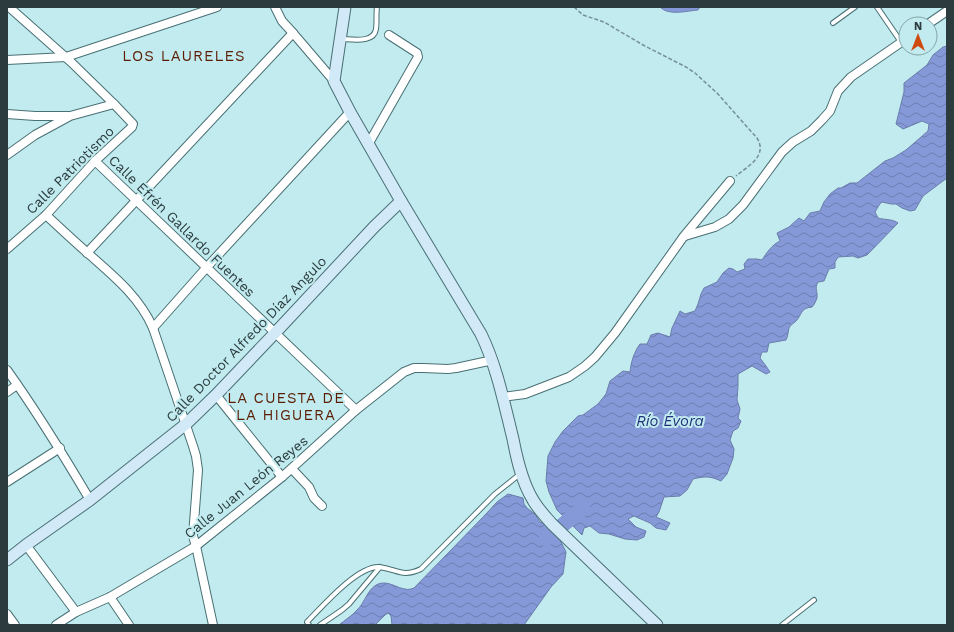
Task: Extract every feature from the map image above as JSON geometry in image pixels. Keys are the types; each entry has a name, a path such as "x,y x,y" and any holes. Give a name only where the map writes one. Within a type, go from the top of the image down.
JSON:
{"street":[{"path":"10,7 66,57 114,104"},
{"path":"7,60 66,57 217,7"},
{"path":"275,7 282,21 294,33 334,81 350,112 481,334 493,360 521,473 532,499 542,514 657,625"},
{"path":"334,81 344,7"},
{"path":"938,17 947,11"},
{"path":"87,253 294,33"},
{"path":"369,143 418,57 417,53 389,35"},
{"path":"684,236 715,227 729,219 743,205 782,152 811,131 830,111 838,91 851,77 898,45"},
{"path":"7,155 35,135 70,116 114,104"},
{"name":"Calle Patriotismo","path":"7,248 46,215 95,161 132,127 133,124 114,104"},
{"path":"153,328 207,267 350,112"},
{"path":"7,114 70,116"},
{"name":"Calle Efrén Gallardo Fuentes","path":"95,161 356,410"},
{"path":"503,397 525,394 552,384 585,366 615,333 684,236 730,181"},
{"name":"Calle Doctor Alfredo Díaz Angulo","path":"7,560 90,500 186,424 216,395 374,227 402,201"},
{"path":"46,215 127,290 149,319 153,328 196,456 198,470 193,536 213,625"},
{"name":"Calle Juan León Reyes","path":"56,625 76,612 110,596 196,546 292,469 356,410 404,372 423,368 456,368 493,360"},
{"path":"7,370 60,448 90,500"},
{"path":"7,392 17,385"},
{"path":"216,395 282,477"},
{"path":"7,482 60,448"},
{"path":"292,469 309,487 314,498 322,506"},
{"path":"26,545 76,612"},
{"path":"110,596 128,625"},
{"path":"7,614 15,625"}],"lane":[{"path":"340,39 364,40 373,36 376,30 377,7"},
{"path":"833,23 855,7"},
{"path":"877,7 898,33"},
{"path":"309,625 307,622 337,592 358,574 368,569 380,567 409,573 421,569 495,494 521,473"},
{"path":"320,625 349,604 380,567"},
{"path":"782,625 814,600"}],"path":[{"path":"574,7 583,15 604,22 643,45 686,67 717,93 757,138 761,145 757,158 730,181"}],"water":[{"path":"660,7 700,7 698,10 673,12 664,10"},
{"name":"Río Évora","path":"947,46 947,178 923,196 915,210 910,211 896,204 882,202 875,212 878,218 891,220 898,223 867,255 858,258 853,256 838,257 835,262 835,268 829,269 824,281 818,282 816,286 817,298 814,304 812,307 803,310 798,319 789,328 786,340 769,343 767,352 762,352 760,358 770,372 766,374 752,366 738,374 737,400 740,409 738,418 741,421 738,428 733,431 730,440 734,449 733,458 727,474 721,481 707,477 693,479 687,490 680,496 664,497 656,517 670,523 666,530 656,528 650,523 634,516 628,519 636,527 646,531 644,537 637,540 599,533 590,526 584,528 582,535 557,510 546,481 548,456 555,442 563,431 578,416 583,415 598,404 606,394 610,381 623,371 630,372 633,357 640,344 647,344 651,335 658,333 670,337 672,328 680,311 685,314 695,311 704,288 717,282 723,273 729,268 737,272 745,269 744,264 748,259 762,260 770,249 780,241 777,233 789,227 799,218 804,221 810,213 820,211 830,194 838,188 850,183 857,183 885,161 906,150 928,131 929,124 922,121 903,129 896,124 904,92 904,83 927,65 932,56 938,56 938,51"},
{"path":"508,494 523,498 524,504 527,508 535,514 540,522 546,524 560,540 566,552 563,574 551,587 524,625 392,625 391,616 388,613 375,625 339,625 361,606 371,589 379,584 387,583 406,589 414,588 497,502"}],"waterway":[{"name":"Río Évora","path":"546,539 583,508"}],"district":[{"name":"LOS LAURELES","path":"184,56"},
{"name":"LA CUESTA DE LA HIGUERA","path":"286,406"}]}
